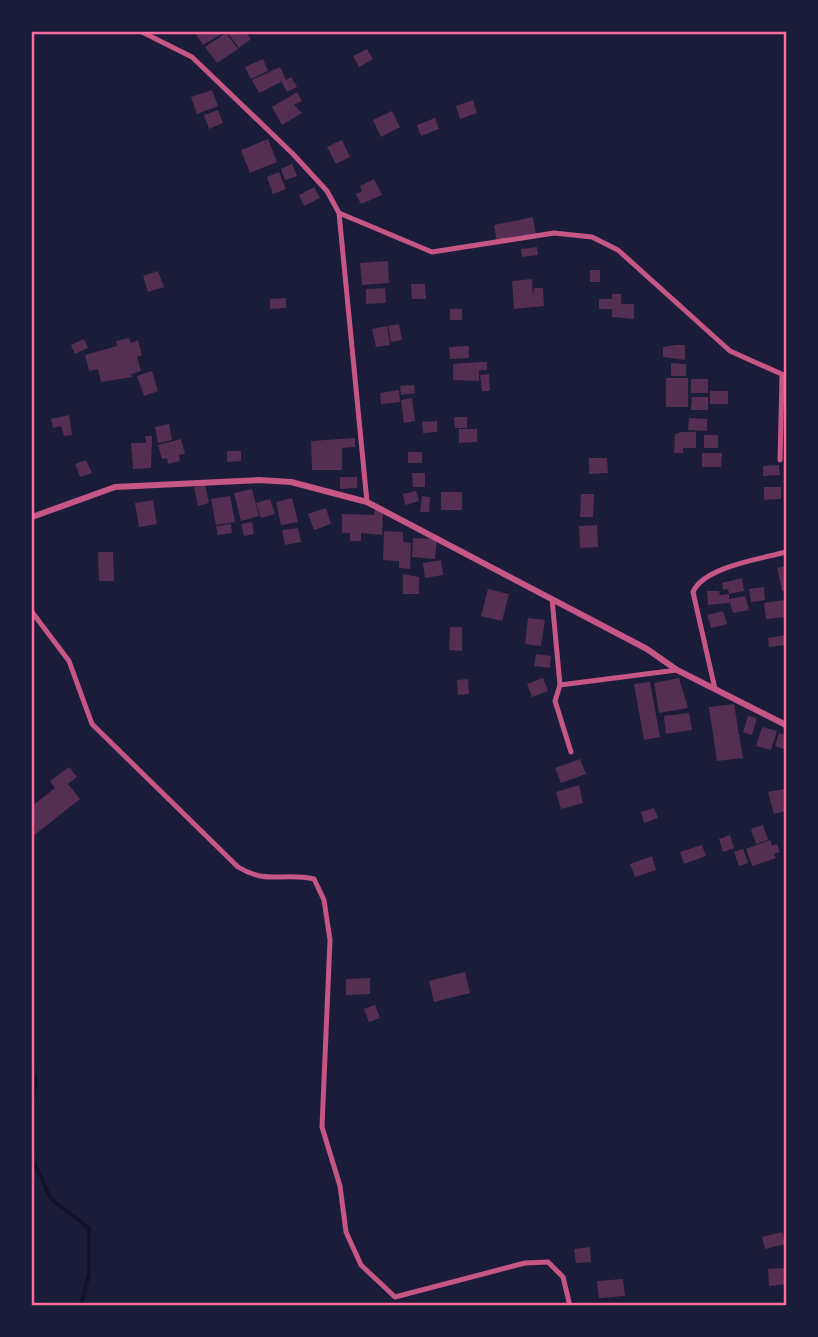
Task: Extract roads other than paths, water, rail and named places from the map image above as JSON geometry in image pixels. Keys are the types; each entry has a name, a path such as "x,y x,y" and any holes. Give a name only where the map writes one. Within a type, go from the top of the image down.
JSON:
{"street":[{"path":"142,32 192,57 293,154 327,191 339,213 367,502"},
{"path":"339,213 432,252 554,233 592,237 618,250 730,351 784,376 780,460"},
{"path":"32,517 115,487 246,481 291,482 367,502 647,649 677,670 786,724"},
{"path":"715,689 692,592 697,582 713,573 786,552"},
{"path":"552,599 559,649 560,685 555,701 570,751"},
{"path":"32,612 69,661 92,724 238,867 254,877 271,879 297,875 314,879 324,900 330,940 322,1127 340,1186 346,1232 360,1265 395,1297 515,1266 548,1262 563,1277 570,1306"},
{"path":"560,685 677,670"}],"waterway":[{"path":"32,1066 36,1081 32,1105"},
{"path":"32,1158 51,1199 89,1228 89,1273 81,1306"}]}
